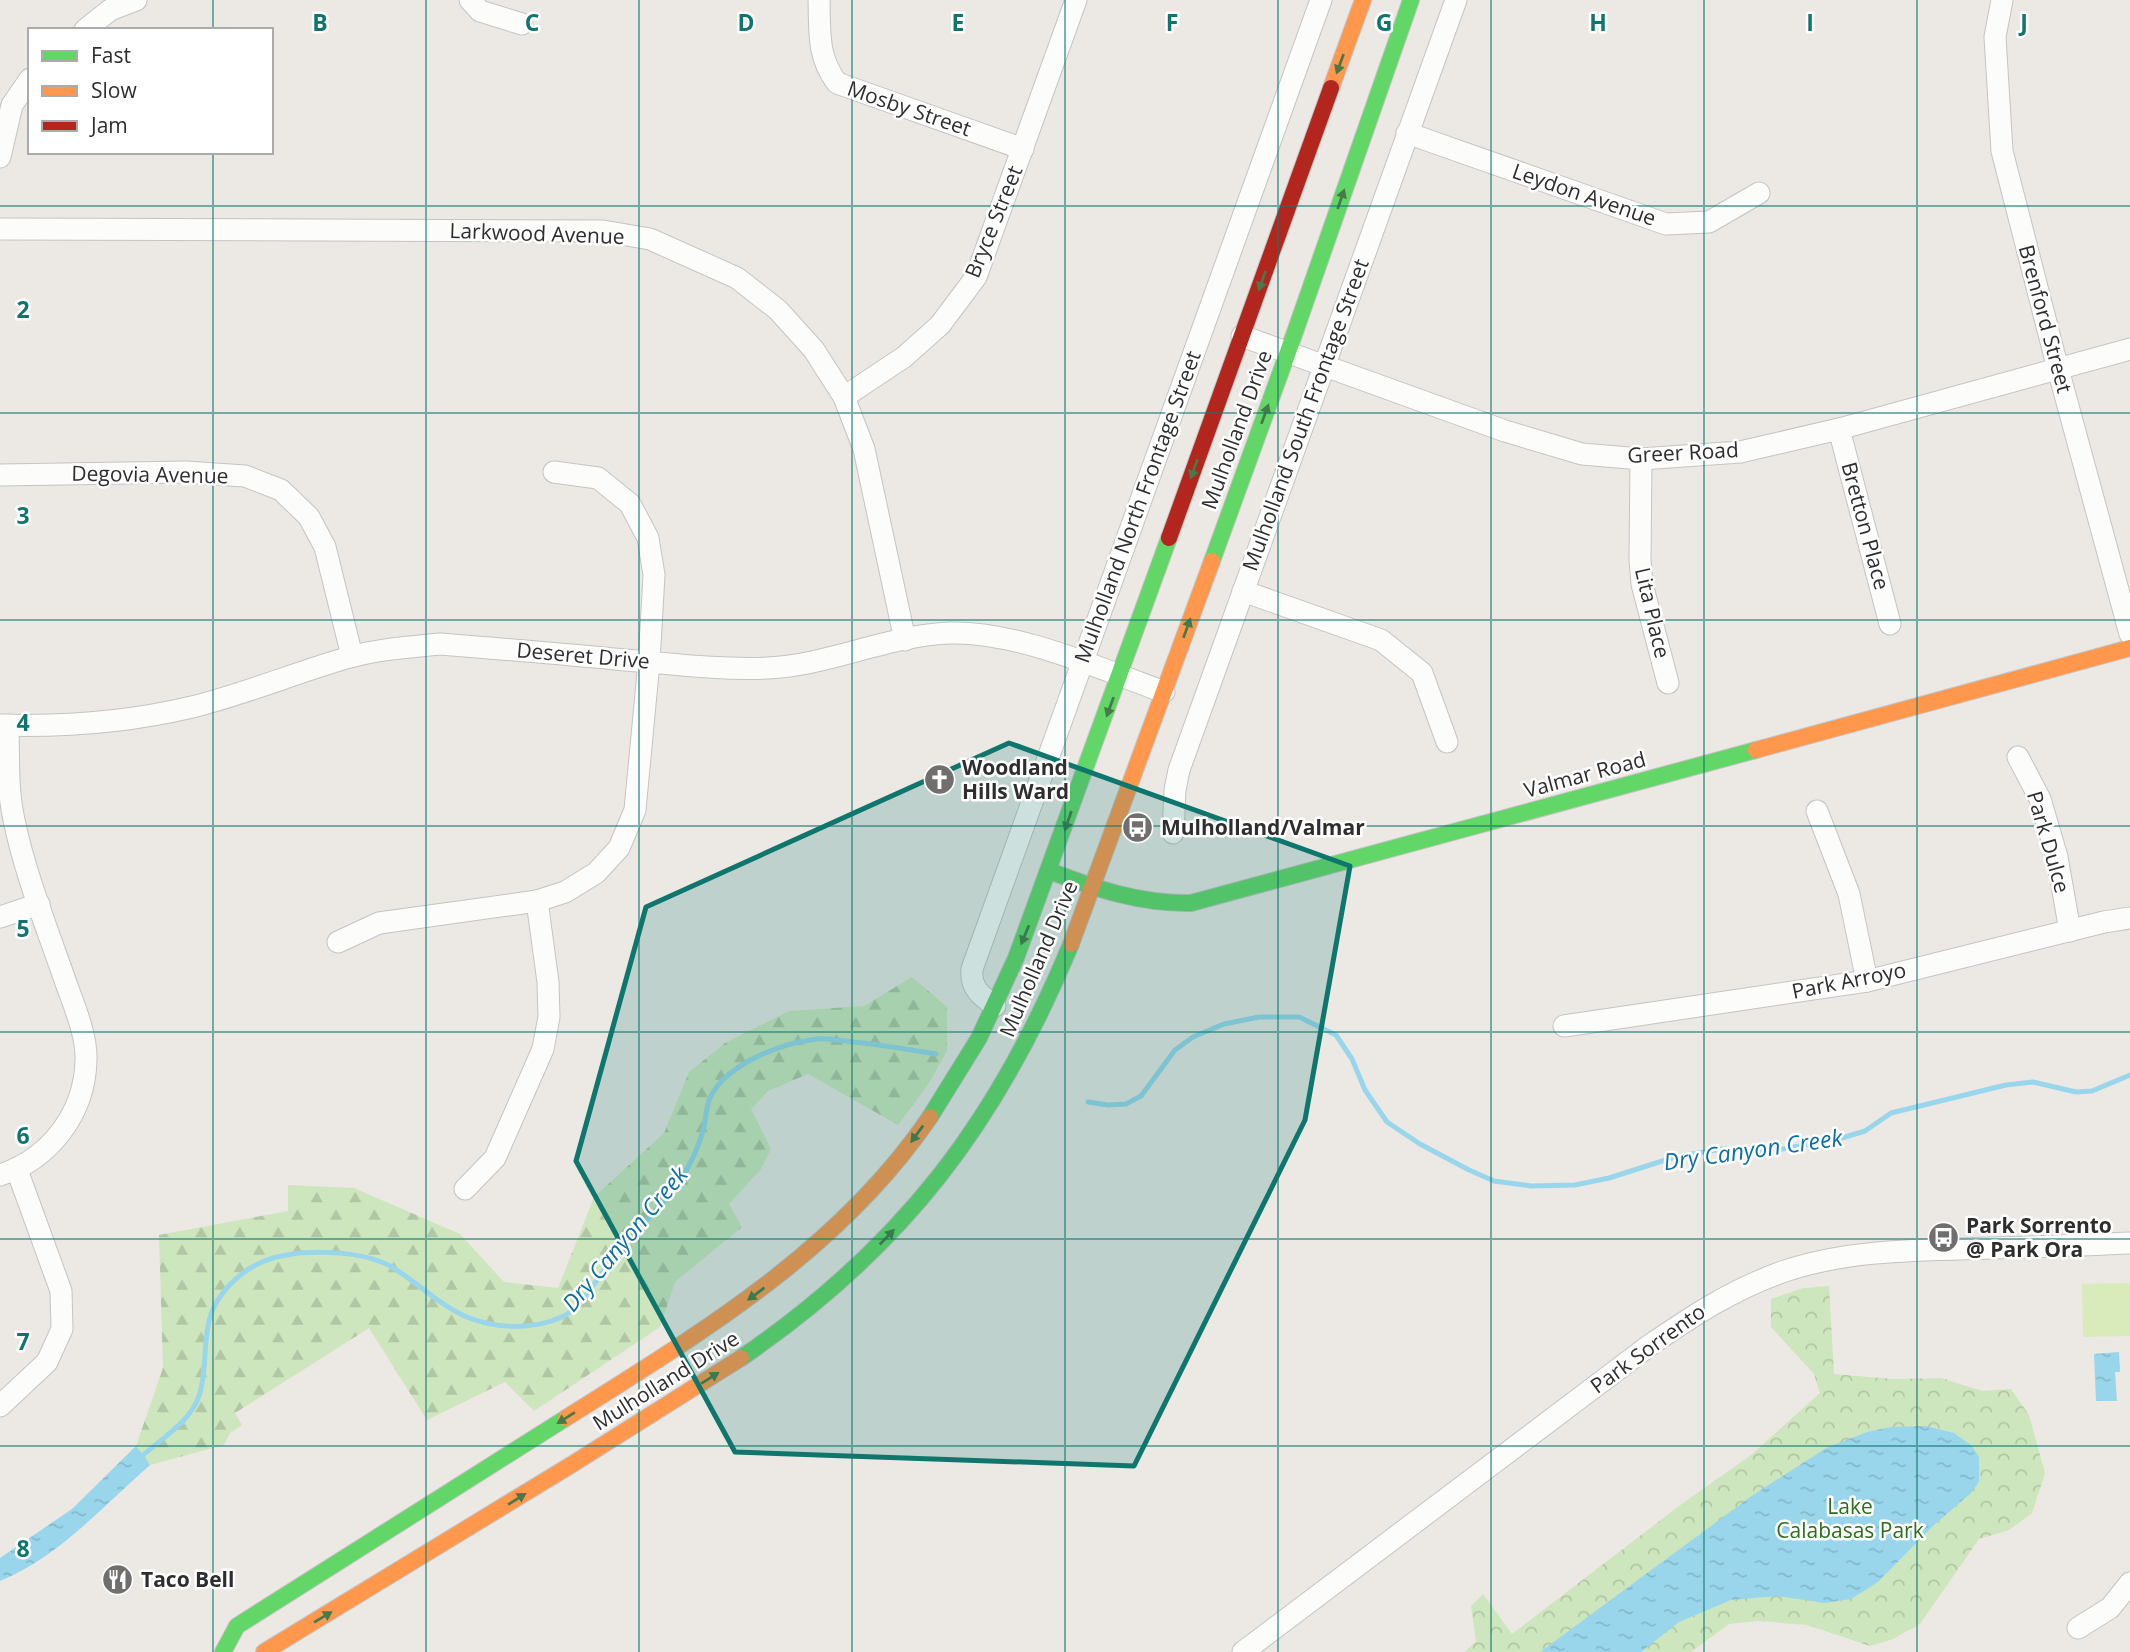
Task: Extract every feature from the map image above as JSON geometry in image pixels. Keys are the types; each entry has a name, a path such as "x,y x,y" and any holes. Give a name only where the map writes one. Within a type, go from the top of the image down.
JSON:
{"main road":[{"name":"Mulholland Drive","path":"223,1652 237,1626 713,1325 755,1295 804,1256 859,1203 907,1146 952,1084 995,1006 1050,871 1363,0"},
{"name":"Mulholland Drive","path":"264,1652 468,1529 770,1339 832,1289 891,1233 958,1152 1009,1075 1047,1004 1164,692 1411,0"},
{"name":"Valmar Road","path":"1050,871 1092,887 1157,902 1191,903 1206,900 2130,648"},
{"path":"447,1493 468,1529"}],"street":[{"path":"88,28 110,10 136,0"},
{"path":"470,0 480,11 522,24"},
{"name":"Mosby Street","path":"819,0 820,47 826,68 837,83 1023,149"},
{"name":"Bryce Street","path":"845,397 904,357 940,325 976,277 1076,0"},
{"name":"Mulholland North Frontage Street","path":"995,1006 976,991 972,984 972,969 1321,0"},
{"name":"Mulholland South Frontage Street","path":"1173,833 1179,770 1455,0"},
{"name":"Brenford Street","path":"2002,0 1995,37 2002,151 2057,369 2130,634"},
{"path":"0,157 12,105 28,82"},
{"name":"Leydon Avenue","path":"1407,133 1666,224 1709,222 1759,193"},
{"name":"Larkwood Avenue","path":"0,229 603,232 650,239 737,278 778,310 814,350 845,397 864,449 905,640"},
{"name":"Greer Road","path":"1242,336 1531,438 1583,454 1641,459 1740,452 1839,429 2130,349"},
{"name":"Bretton Place","path":"1839,429 1890,624"},
{"name":"Lita Place","path":"1641,459 1642,583 1668,683"},
{"name":"Degovia Avenue","path":"0,475 186,472 245,476 281,490 309,516 325,547 352,656"},
{"path":"338,942 379,923 537,901 565,892 596,873 619,848 635,810 649,662 654,575 648,538 630,504 598,478 554,472"},
{"path":"1243,591 1381,640 1422,673 1447,742"},
{"name":"Deseret Drive","path":"4,725 76,724 140,718 194,706 352,656 396,648 440,645 722,668 771,668 806,663 905,640 950,633 982,635 1025,643 1164,692"},
{"path":"0,1406 47,1362 62,1329 61,1291 8,1172 60,1137 79,1101 87,1059 79,1021 14,822 4,725"},
{"name":"Park Dulce","path":"2018,757 2040,799 2057,857 2070,930"},
{"path":"1817,811 1849,894 1867,981"},
{"path":"465,1189 495,1158 543,1049 549,1017 548,982 537,901"},
{"path":"0,917 39,904"},
{"name":"Park Arroyo","path":"1563,1026 1867,981 2070,930 2130,918"},
{"name":"Park Sorrento","path":"1243,1652 1650,1345 1708,1305 1733,1292 1787,1270 1851,1256 1942,1249 2130,1243"},
{"path":"2078,1628 2110,1608 2130,1583"}],"highlighted area":[{"path":"1009,743 1350,866 1305,1120 1134,1466 735,1452 576,1161 646,907"}],"green space":[{"path":"912,977 947,1007 947,1051 927,1086 898,1125 808,1074 768,1091 751,1109 771,1149 761,1169 729,1204 742,1227 675,1282 660,1327 534,1411 505,1382 427,1420 369,1328 235,1413 242,1425 230,1433 224,1445 150,1465 136,1446 163,1368 159,1235 288,1211 288,1185 354,1188 460,1234 504,1282 558,1288 594,1197 664,1133 689,1072 725,1043 789,1011 864,1006"},
{"path":"2130,1283 2130,1336 2083,1337 2082,1284"},
{"name":"Lake Calabasas Park","path":"1829,1286 1834,1374 1893,1379 1941,1378 1982,1391 2011,1389 2029,1415 2045,1473 2032,1513 2009,1530 1979,1539 1920,1624 1893,1639 1870,1646 1807,1625 1758,1621 1729,1624 1691,1652 1465,1652 1476,1641 1471,1606 1483,1594 1512,1634 1679,1506 1751,1455 1820,1393 1814,1374 1771,1327 1771,1299 1803,1288"}],"water":[{"path":"2119,1352 2120,1372 2115,1372 2117,1401 2096,1401 2094,1354"},
{"path":"1926,1426 1954,1433 1972,1446 1979,1457 1979,1482 1971,1493 1933,1526 1878,1582 1851,1599 1824,1603 1778,1596 1731,1600 1679,1622 1641,1652 1540,1652 1753,1495 1826,1448 1867,1432 1891,1427"},
{"path":"136,1446 150,1465 61,1545 42,1559 0,1581 0,1558 72,1509"}],"waterway":[{"name":"Dry Canyon Creek","path":"1088,1102 1126,1104 1141,1096 1175,1050 1193,1037 1224,1024 1259,1017 1299,1017 1336,1035 1352,1059 1365,1090 1387,1122 1420,1144 1494,1181 1531,1186 1575,1185 1609,1178 1675,1157 1721,1149 1771,1151 1842,1138 1865,1131 1891,1113 2006,1085 2033,1082 2076,1092 2092,1091 2130,1075"},
{"name":"Dry Canyon Creek","path":"140,1458 181,1423 194,1406 201,1387 207,1330 212,1311 229,1286 253,1266 291,1254 326,1252 361,1256 390,1266 447,1306 478,1321 502,1326 527,1326 551,1321 577,1306 615,1255 672,1192 697,1149 711,1096 730,1074 773,1050 820,1039 936,1054"}],"traffic: fast":[{"path":"1212,561 1411,0"},
{"path":"930,1117 979,1038 1016,958 1169,538"},
{"path":"1050,871 1119,894 1154,901 1191,903 1756,750"},
{"path":"741,1358 798,1316 850,1272 897,1226 939,1177 977,1125 1011,1069 1071,944"},
{"path":"223,1652 237,1626 566,1418"}],"traffic: slow":[{"path":"1331,88 1363,0"},
{"path":"1071,944 1212,561"},
{"path":"1756,750 2130,648"},
{"path":"566,1418 716,1321 810,1249 853,1209 894,1165 930,1117"},
{"path":"264,1652 741,1358"}],"traffic: jam":[{"path":"1169,538 1331,88"}],"place":[{"name":"Woodland Hills Ward","path":"939,780"},
{"name":"Mulholland/Valmar","path":"1138,828"},
{"name":"Park Sorrento @ Park Ora","path":"1943,1238"},
{"name":"Taco Bell","path":"118,1580"}]}
